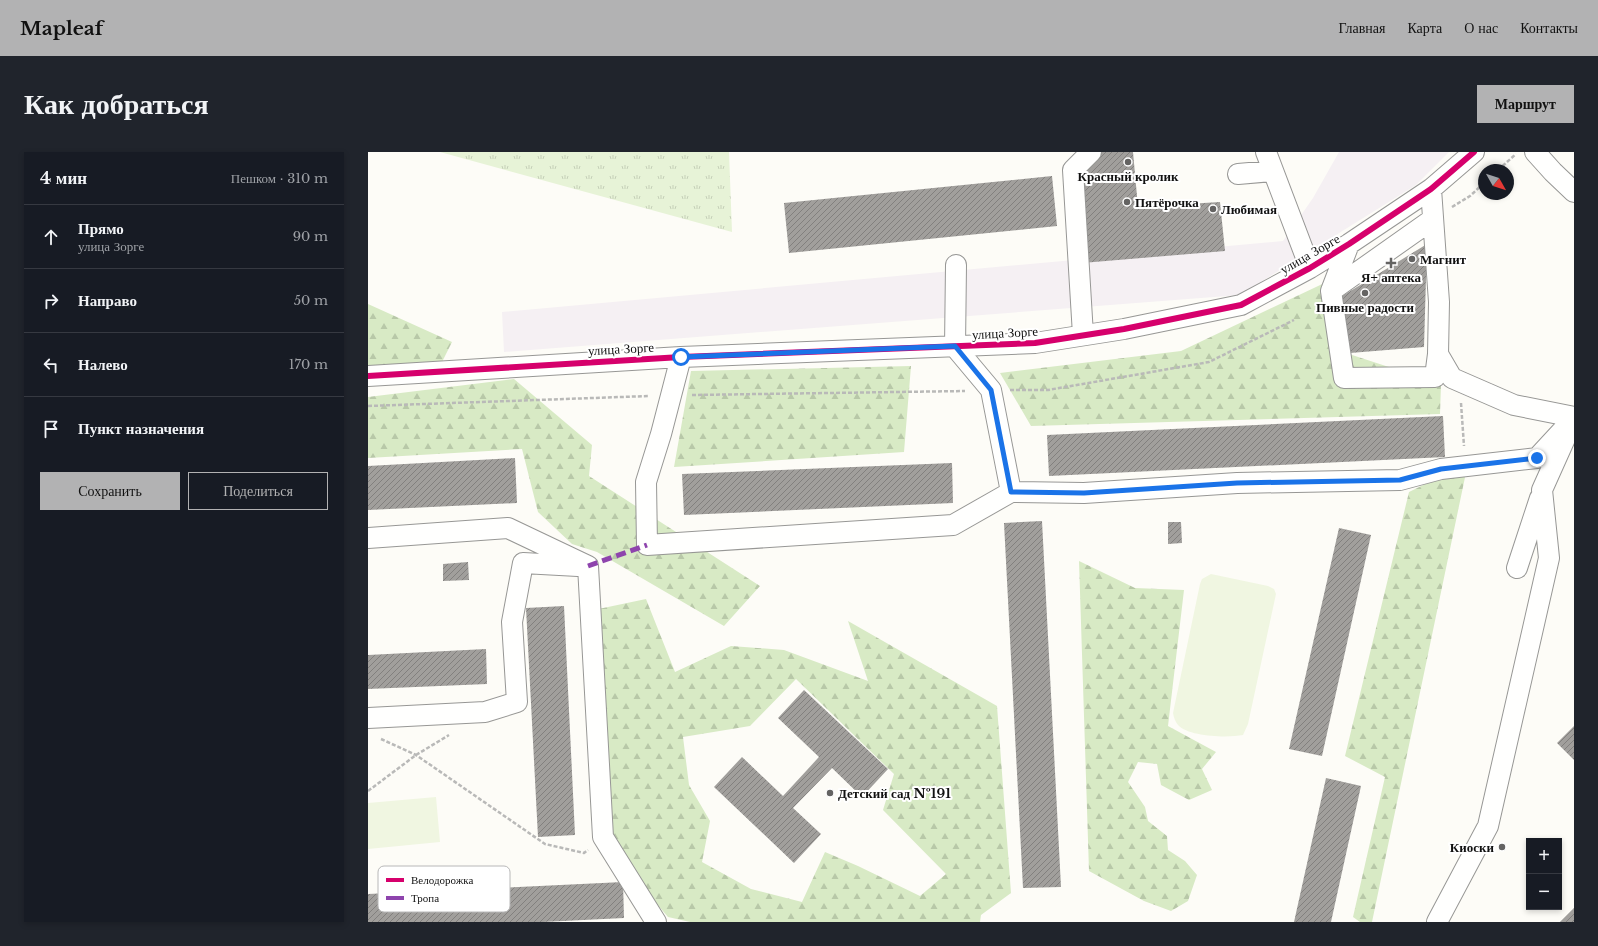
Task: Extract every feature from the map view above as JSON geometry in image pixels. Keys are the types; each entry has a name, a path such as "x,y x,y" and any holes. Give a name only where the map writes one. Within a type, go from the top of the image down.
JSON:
{"street":[{"path":"1083,335 1073,170 1091,152"},
{"path":"1266,152 1310,268"},
{"name":"улица Зорге","path":"368,376 681,357 1036,343 1241,305 1310,268 1349,244 1431,189 1474,152"},
{"path":"1535,152 1574,192"},
{"path":"1238,174 1273,171"},
{"path":"1349,244 1331,291 1344,378 1435,377 1438,354 1439,302 1431,189"},
{"path":"1331,291 1433,219"},
{"path":"956,265 955,346 991,390 1011,492"},
{"path":"1438,354 1452,378 1514,405 1574,418"},
{"path":"681,357 662,434 646,482 647,545 953,525 1011,492 1084,493 1237,483 1400,480 1441,469 1537,458 1574,418"},
{"path":"1517,568 1542,490 1574,418"},
{"path":"1436,922 1488,826 1549,558 1542,490"},
{"path":"368,538 508,528 588,566"},
{"path":"371,727 485,712 517,702 512,622 523,563 588,566"},
{"path":"588,566 603,837 656,922"}],"path":[{"path":"1505,164 1518,152"},
{"path":"1433,219 1470,196 1478,189"},
{"path":"368,406 672,396 1048,390 1209,362 1294,320"},
{"path":"1460,381 1466,466"},
{"path":"371,727 416,755 545,844 584,854 603,837"},
{"path":"368,791 416,755 454,732"}],"shaded area":[{"path":"1339,152 1449,152 1416,185 1240,295 504,352 502,312 1283,241 1313,198"}],"green space":[{"path":"440,152 729,152 732,232"},
{"path":"1335,278 1349,354 1441,384 1440,414 1031,426 1000,373 1181,351"},
{"path":"368,304 452,342 435,376 368,372"},
{"path":"911,366 904,452 674,467 691,371"},
{"path":"514,379 592,445 589,476 760,586 724,626 597,552 572,544 538,512 522,449 368,458 368,397"},
{"path":"1468,463 1372,922 1360,922 1353,917 1385,777 1345,756 1409,492"},
{"path":"1079,561 1135,588 1184,590 1168,726 1216,752 1202,769 1212,790 1189,800 1161,785 1157,764 1138,762 1128,782 1145,807 1148,821 1167,836 1168,850 1185,861 1197,875 1188,901 1171,911 1144,901 1089,871"},
{"path":"1211,574 1268,586 1274,589 1276,594 1248,724 1243,735 1209,736 1191,732 1178,725 1173,713 1200,584 1202,579"},
{"path":"646,599 675,672 731,646 784,650 868,681 848,621 997,706 1011,893 981,915 980,922 690,922 668,917 633,876 591,820 589,611","holes":["796,679 894,774 883,810 946,874 920,896 825,852 802,902 751,889 702,862 710,821 689,785 683,737 750,726"]},
{"path":"436,797 440,842 368,849 368,803"}],"building":[{"path":"1100,152 1133,152 1138,207 1220,202 1225,251 1082,263 1075,184"},
{"path":"1052,176 1057,226 789,253 784,203"},
{"path":"1427,244 1424,347 1350,353 1339,298"},
{"path":"1443,416 1445,457 1049,476 1047,435"},
{"path":"515,458 517,503 368,510 368,466"},
{"path":"952,463 953,503 684,515 682,474"},
{"path":"1042,521 1061,887 1023,888 1004,523"},
{"path":"1168,522 1181,522 1182,543 1168,544"},
{"path":"1339,528 1371,535 1322,756 1289,749"},
{"path":"468,562 469,580 443,581 443,564"},
{"path":"564,606 575,835 538,837 526,608"},
{"path":"486,649 487,684 368,689 368,655"},
{"path":"804,690 888,769 862,797 832,768 793,808 821,834 794,863 714,787 742,757 783,796 819,757 778,718"},
{"path":"1574,726 1574,760 1557,743"},
{"path":"1326,778 1361,786 1331,922 1294,922"},
{"path":"623,882 624,918 543,922 368,922 368,894 378,894 378,912 510,912 510,887"},
{"path":"1574,908 1574,922 1560,922"}],"marked path":[{"path":"588,566 647,545"}],"cycle path":[{"path":"368,376 681,357 1035,343 1124,329 1241,305 1310,268 1349,244 1431,189 1474,152"}],"place":[{"name":"Красный кролик","path":"1128,162"},
{"name":"Пятёрочка","path":"1127,202"},
{"name":"Любимая","path":"1213,209"},
{"name":"Магнит","path":"1412,259"},
{"name":"Я+ аптека","path":"1391,263"},
{"name":"Пивные радости","path":"1365,293"},
{"name":"Детский сад №191","path":"830,793"},
{"name":"Киоски","path":"1502,847"}],"route":[{"path":"681,357 955,346 991,390 1011,492 1084,493 1237,483 1400,480 1441,469 1537,458"}]}
